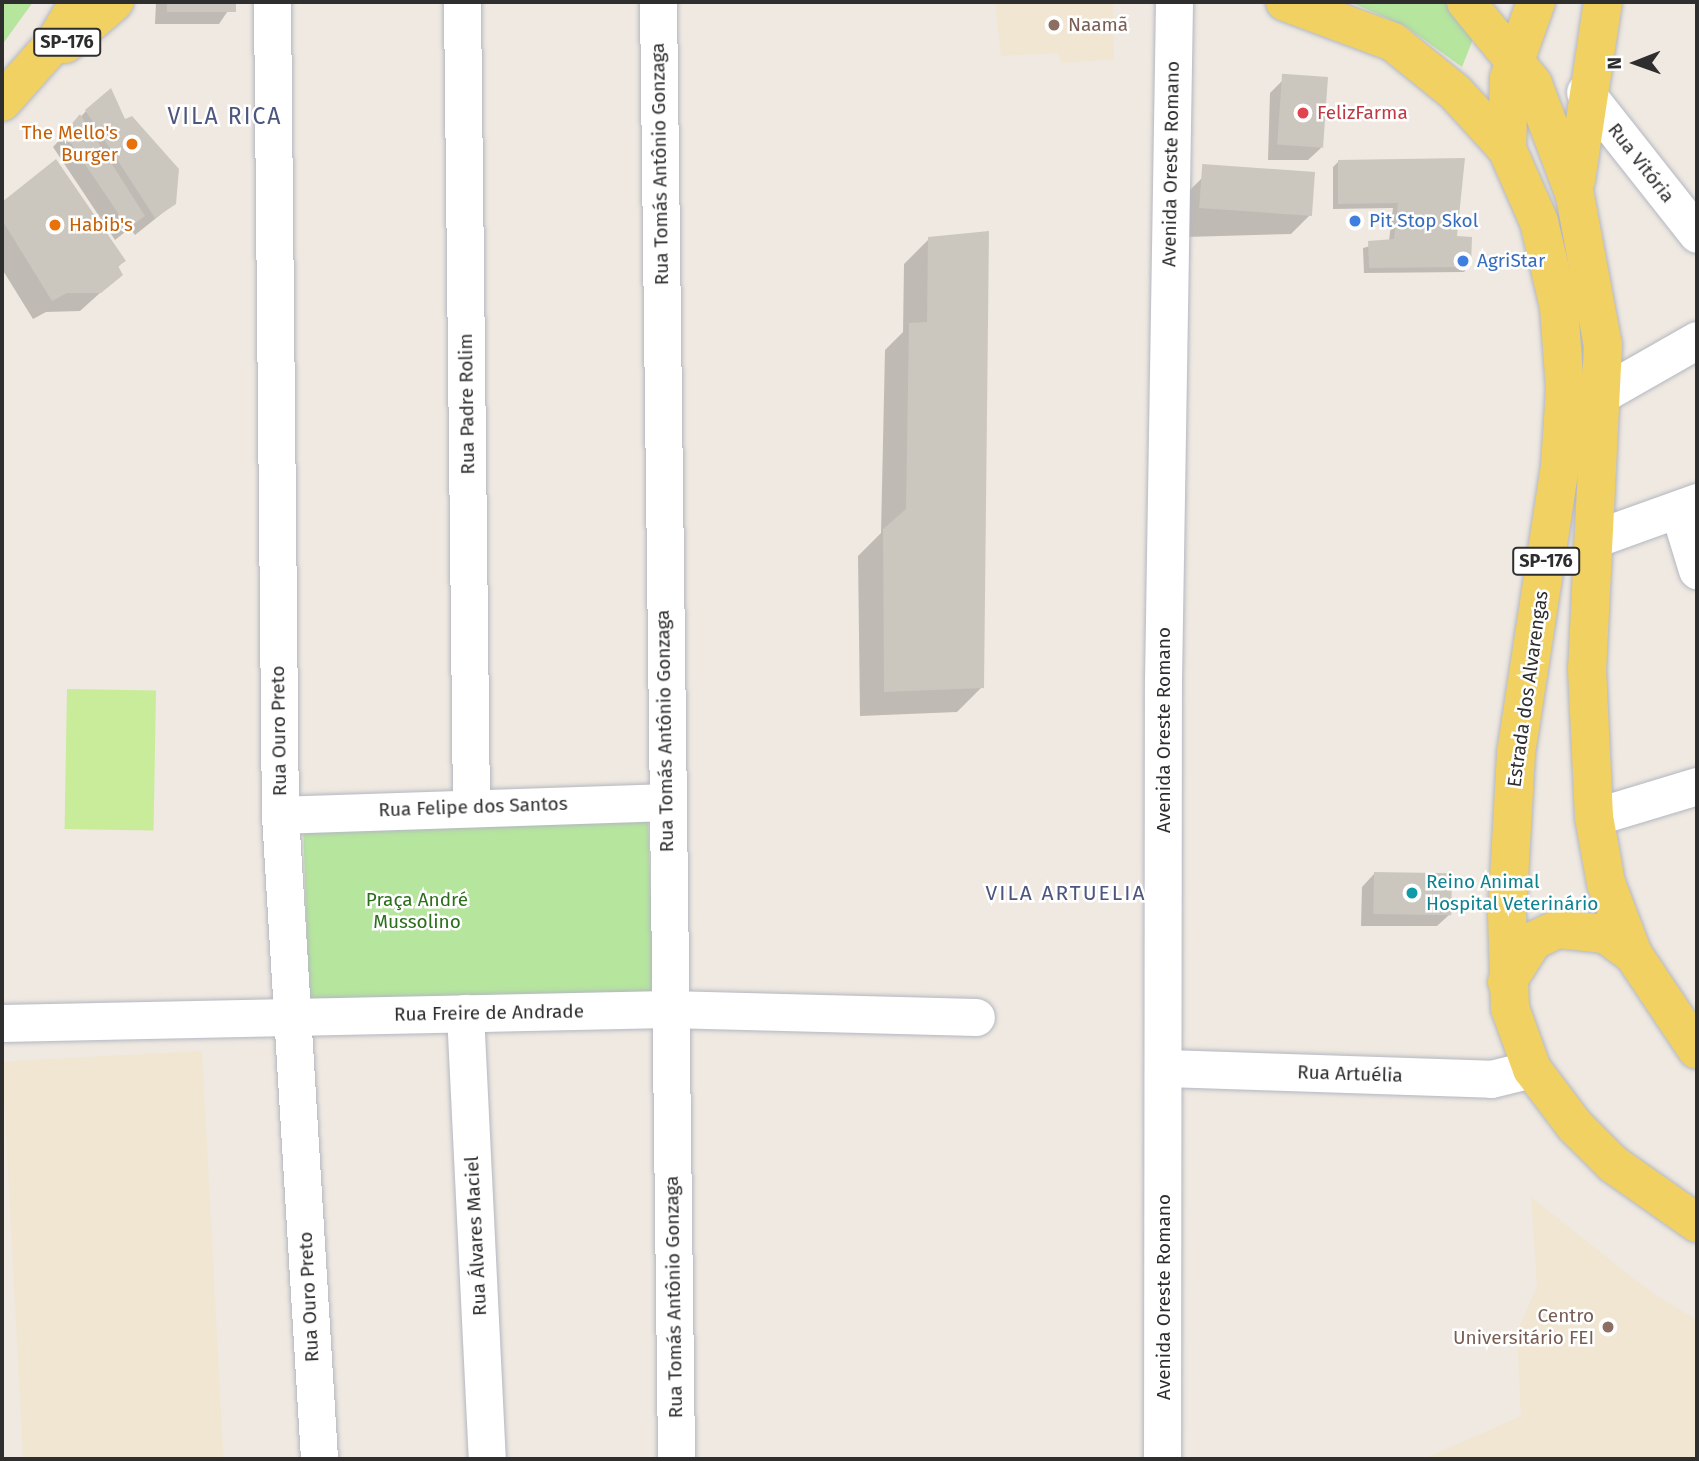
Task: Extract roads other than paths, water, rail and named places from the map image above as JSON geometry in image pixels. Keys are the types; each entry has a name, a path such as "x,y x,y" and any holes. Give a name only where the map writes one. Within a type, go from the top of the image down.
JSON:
{"main road":[{"name":"SP-176","path":"11,92 79,2"},
{"name":"SP-176","path":"11,92 114,2"},
{"name":"Estrada dos Alvarengas","path":"1284,2 1393,42 1455,92 1507,149 1531,200 1552,271 1565,389 1557,488 1516,754 1507,982 1515,1031 1532,1069 1613,1164 1690,1214"},
{"name":"SP-176","path":"1466,2 1514,56 1543,102 1575,196 1595,287 1604,393 1587,668 1594,817 1606,883 1633,954 1697,1050"},
{"path":"1507,149 1506,100 1514,56 1535,2"},
{"path":"1575,196 1585,92 1603,2"},
{"path":"1507,982 1533,941 1558,929 1605,934 1633,954"}],"street":[{"name":"Rua Ouro Preto","path":"272,2 280,815 319,1459"},
{"name":"Rua Padre Rolim","path":"463,2 471,806"},
{"name":"Rua Tomás Antônio Gonzaga","path":"659,2 668,1009 676,1459"},
{"name":"Avenida Oreste Romano","path":"1162,1459 1166,1068 1163,680 1174,2"},
{"name":"Rua Vitória","path":"1585,92 1697,234"},
{"path":"1604,393 1697,340"},
{"path":"1594,539 1688,506 1697,569"},
{"path":"1594,817 1697,786"},
{"name":"Rua Felipe dos Santos","path":"280,815 471,806 666,802"},
{"name":"Rua Freire de Andrade","path":"2,1023 668,1009 976,1017"},
{"name":"Rua Álvares Maciel","path":"465,1013 487,1459"},
{"name":"Rua Artuélia","path":"1166,1068 1491,1079 1532,1069"}],"place":[{"name":"Naamã","path":"1054,25"},
{"name":"FelizFarma","path":"1303,113"},
{"name":"The Mello's Burger","path":"132,144"},
{"name":"Pit Stop Skol","path":"1355,221"},
{"name":"Habib's","path":"55,225"},
{"name":"AgriStar","path":"1463,261"},
{"name":"Reino Animal Hospital Veterinário","path":"1412,893"},
{"name":"Centro Universitário FEI","path":"1608,1327"}],"district":[{"name":"VILA RICA","path":"225,116"},
{"name":"VILA ARTUELIA","path":"1066,893"}],"park label":[{"name":"Praça André Mussolino","path":"417,911"}]}
